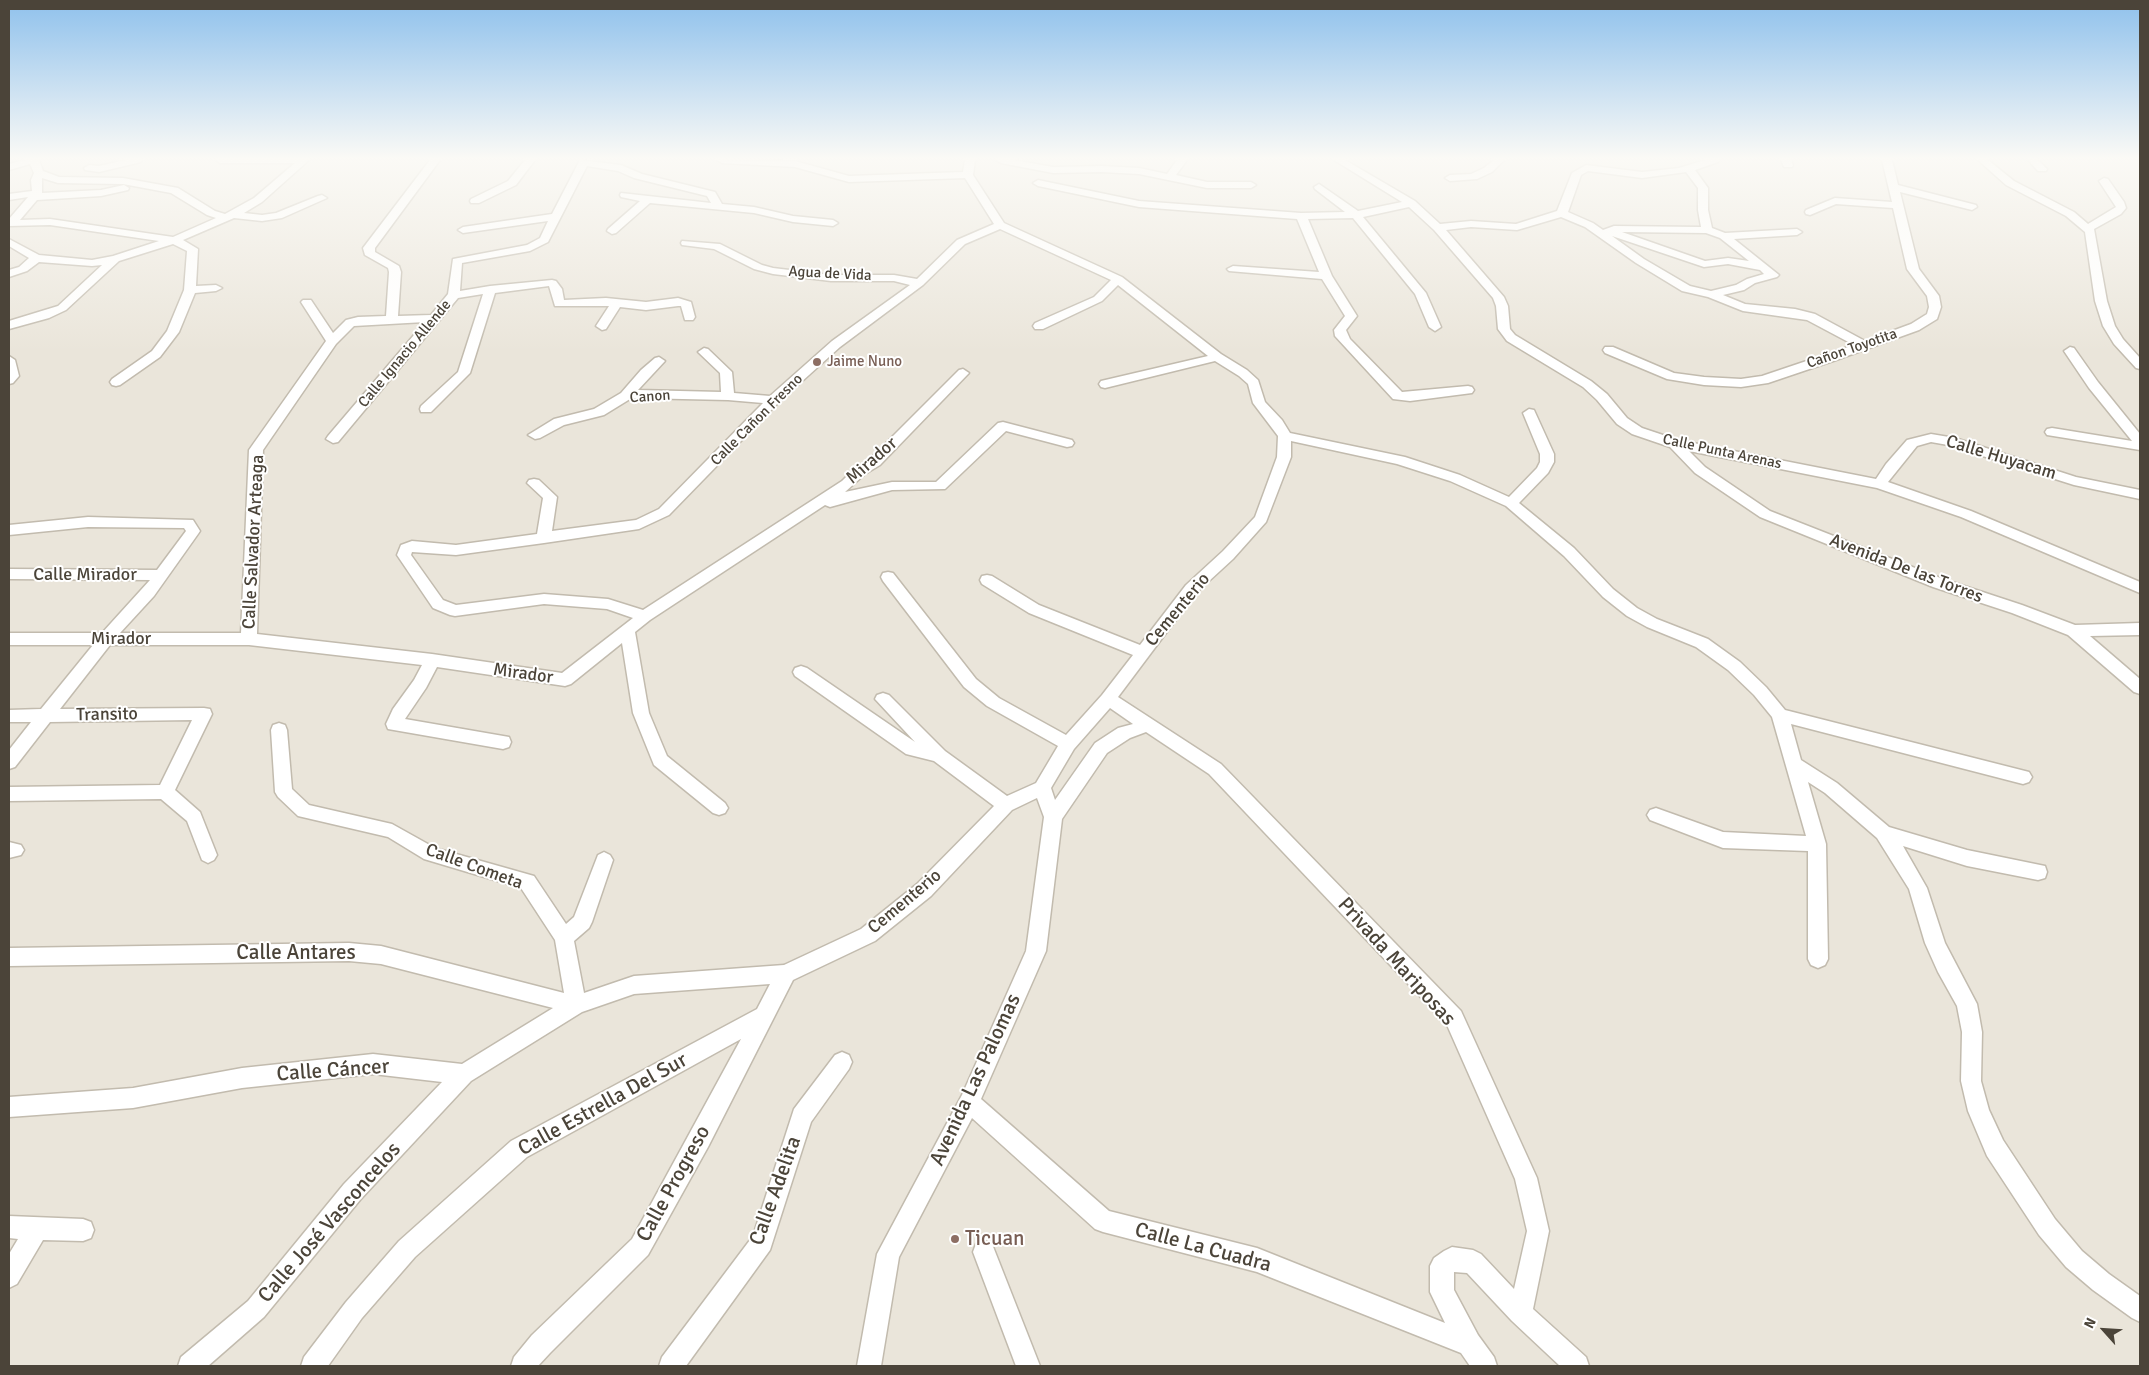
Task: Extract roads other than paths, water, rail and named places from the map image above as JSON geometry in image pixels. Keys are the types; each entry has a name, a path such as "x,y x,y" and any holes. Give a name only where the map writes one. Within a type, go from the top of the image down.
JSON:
{"street":[{"path":"65,224 174,240 192,249 190,290 173,332 157,352 116,382"},
{"path":"9,242 36,258 92,263 115,259 174,240 212,224"},
{"path":"387,224 369,248 369,253 393,266 395,272 392,320"},
{"path":"463,230 501,224"},
{"name":"Calle Ignacio Allende","path":"333,439 454,295 457,261 538,245 544,240 551,224"},
{"path":"612,231 620,224"},
{"path":"1304,224 1326,276 1351,316 1340,330 1341,336 1398,396 1410,397 1468,390"},
{"path":"1364,224 1420,293 1435,327"},
{"name":"Calle Punta Arenas","path":"1434,224 1498,297 1502,306 1504,329 1511,338 1587,384 1602,397 1622,421 1637,431 1675,444 1880,484 1966,514 2140,588"},
{"path":"1438,228 1470,224"},
{"path":"1474,224 1517,227 1526,224"},
{"path":"1588,224 1704,264 1728,261 1761,267"},
{"path":"1706,224 1707,230"},
{"name":"Cañon Toyotita","path":"1609,350 1671,376 1704,381 1741,383 1764,380 1915,326 1933,316 1935,308 1933,296 1913,269 1904,224"},
{"path":"2082,224 2090,231 2101,301 2109,326 2118,341 2140,365"},
{"path":"2087,228 2094,224"},
{"path":"1000,225 1118,279 1217,357 1243,373 1254,384 1259,403 1278,423 1285,436 1400,460 1455,478 1511,503 1569,552 1608,593 1652,623 1702,643 1740,672 1760,690 1780,715 1817,844 1818,959"},
{"name":"Calle Cañon Fresno","path":"645,616 608,604 544,599 455,611 438,604 404,555 406,549 412,546 456,550 639,524 664,512 773,400 836,344 919,283 961,242 1000,225"},
{"path":"1594,227 1707,230 1724,236 1772,275 1751,281 1740,288 1711,294"},
{"path":"1594,227 1640,261 1686,289 1711,294 1742,307 1794,313 1811,317 1864,345"},
{"path":"1724,236 1797,232"},
{"name":"Agua de Vida","path":"686,243 716,246 758,267 773,270 831,278 894,278 919,283"},
{"path":"9,274 23,269 36,258"},
{"path":"9,325 62,308 115,259"},
{"path":"1233,269 1326,276"},
{"path":"1039,326 1098,300 1118,279"},
{"path":"454,295 540,282 552,283 556,289 559,304 606,302 646,306 678,302 687,304 689,317"},
{"path":"190,290 216,288"},
{"path":"426,409 464,373 490,289"},
{"path":"307,302 332,340"},
{"path":"602,326 617,303"},
{"name":"Calle Salvador Arteaga","path":"249,639 256,450 332,340 350,323 436,318"},
{"path":"2070,351 2093,385 2140,444"},
{"path":"704,352 726,372 728,396"},
{"path":"1106,384 1217,357"},
{"path":"9,360 12,376 9,380"},
{"path":"626,396 645,373 659,361"},
{"name":"Mirador","path":"9,639 249,639 432,660 565,680 645,616 762,541 847,484 860,471 876,462 963,373"},
{"name":"Canon","path":"535,435 559,422 599,412 626,396 637,394 728,396 773,400"},
{"path":"1511,503 1543,470 1546,462 1547,454 1529,413"},
{"path":"804,512 847,496 892,486 940,486 1003,426 1068,443"},
{"path":"2052,432 2140,444"},
{"name":"Cementerio","path":"786,974 868,935 924,890 1006,805 1042,788 1068,744 1108,699 1191,589 1228,556 1261,519 1284,457 1285,436"},
{"name":"Calle Huyacam","path":"1880,484 1891,467 1912,443 1930,438 1950,441 2074,481 2140,494"},
{"name":"Avenida De las Torres","path":"1675,444 1700,470 1765,514 1938,583 2017,609 2074,631 2140,688"},
{"path":"534,483 550,497 544,538"},
{"path":"9,530 88,522 188,523 193,531 149,592 106,640 9,762"},
{"name":"Calle Mirador","path":"9,574 160,575"},
{"path":"888,577 970,683 993,702 1068,744"},
{"path":"987,580 1034,609 1142,652"},
{"path":"627,629 641,713 660,760 719,808"},
{"path":"2074,631 2140,629"},
{"path":"432,660 420,684 401,709 394,724 503,742"},
{"path":"801,672 912,749 938,756"},
{"path":"883,699 938,756 1006,805"},
{"name":"Privada Mariposas","path":"1108,699 1215,769 1454,1018 1526,1178 1538,1231 1520,1313"},
{"name":"Transito","path":"9,716 204,714 165,792"},
{"path":"1780,715 2023,777"},
{"path":"1053,817 1101,748 1124,733 1148,725"},
{"name":"Calle Cometa","path":"279,730 284,792 304,811 392,831 430,854 527,882 564,938"},
{"path":"1794,764 1832,788 1883,833 1906,866 1918,888 1935,943 1945,966 1967,1004 1972,1032 1971,1081 1979,1111 1995,1148 2048,1227 2074,1259 2101,1282 2140,1310"},
{"name":"Avenida Las Palomas","path":"869,1366 888,1254 969,1102 1036,951 1053,817 1042,788"},
{"path":"9,794 165,792 194,817 208,855"},
{"path":"1656,815 1723,840 1817,844"},
{"path":"1883,833 1967,858 2038,872"},
{"path":"576,1005 564,938 582,922 604,860"},
{"name":"Calle Antares","path":"9,957 349,952 381,955 576,1005"},
{"path":"464,1074 576,1005 634,985 786,974"},
{"name":"Calle Progreso","path":"523,1366 541,1344 640,1247 700,1139 786,974"},
{"name":"Calle Estrella Del Sur","path":"313,1366 354,1310 406,1248 519,1150 764,1016"},
{"name":"Calle Adelita","path":"671,1366 762,1242 802,1116 842,1062"},
{"name":"Calle Cáncer","path":"9,1106 133,1098 242,1078 373,1064 464,1074"},
{"name":"Calle José Vasconcelos","path":"190,1366 256,1309 352,1192 464,1074"},
{"name":"Calle La Cuadra","path":"969,1102 1102,1221 1257,1260 1469,1344"},
{"path":"9,1227 83,1230"},
{"path":"9,1276 37,1228"},
{"path":"984,1252 1028,1366"},
{"path":"1484,1366 1469,1344 1442,1292 1442,1266 1452,1259 1474,1262 1520,1313 1577,1366"}],"place":[{"name":"Jaime Nuno","path":"817,362"},
{"name":"Ticuan","path":"955,1239"}]}
